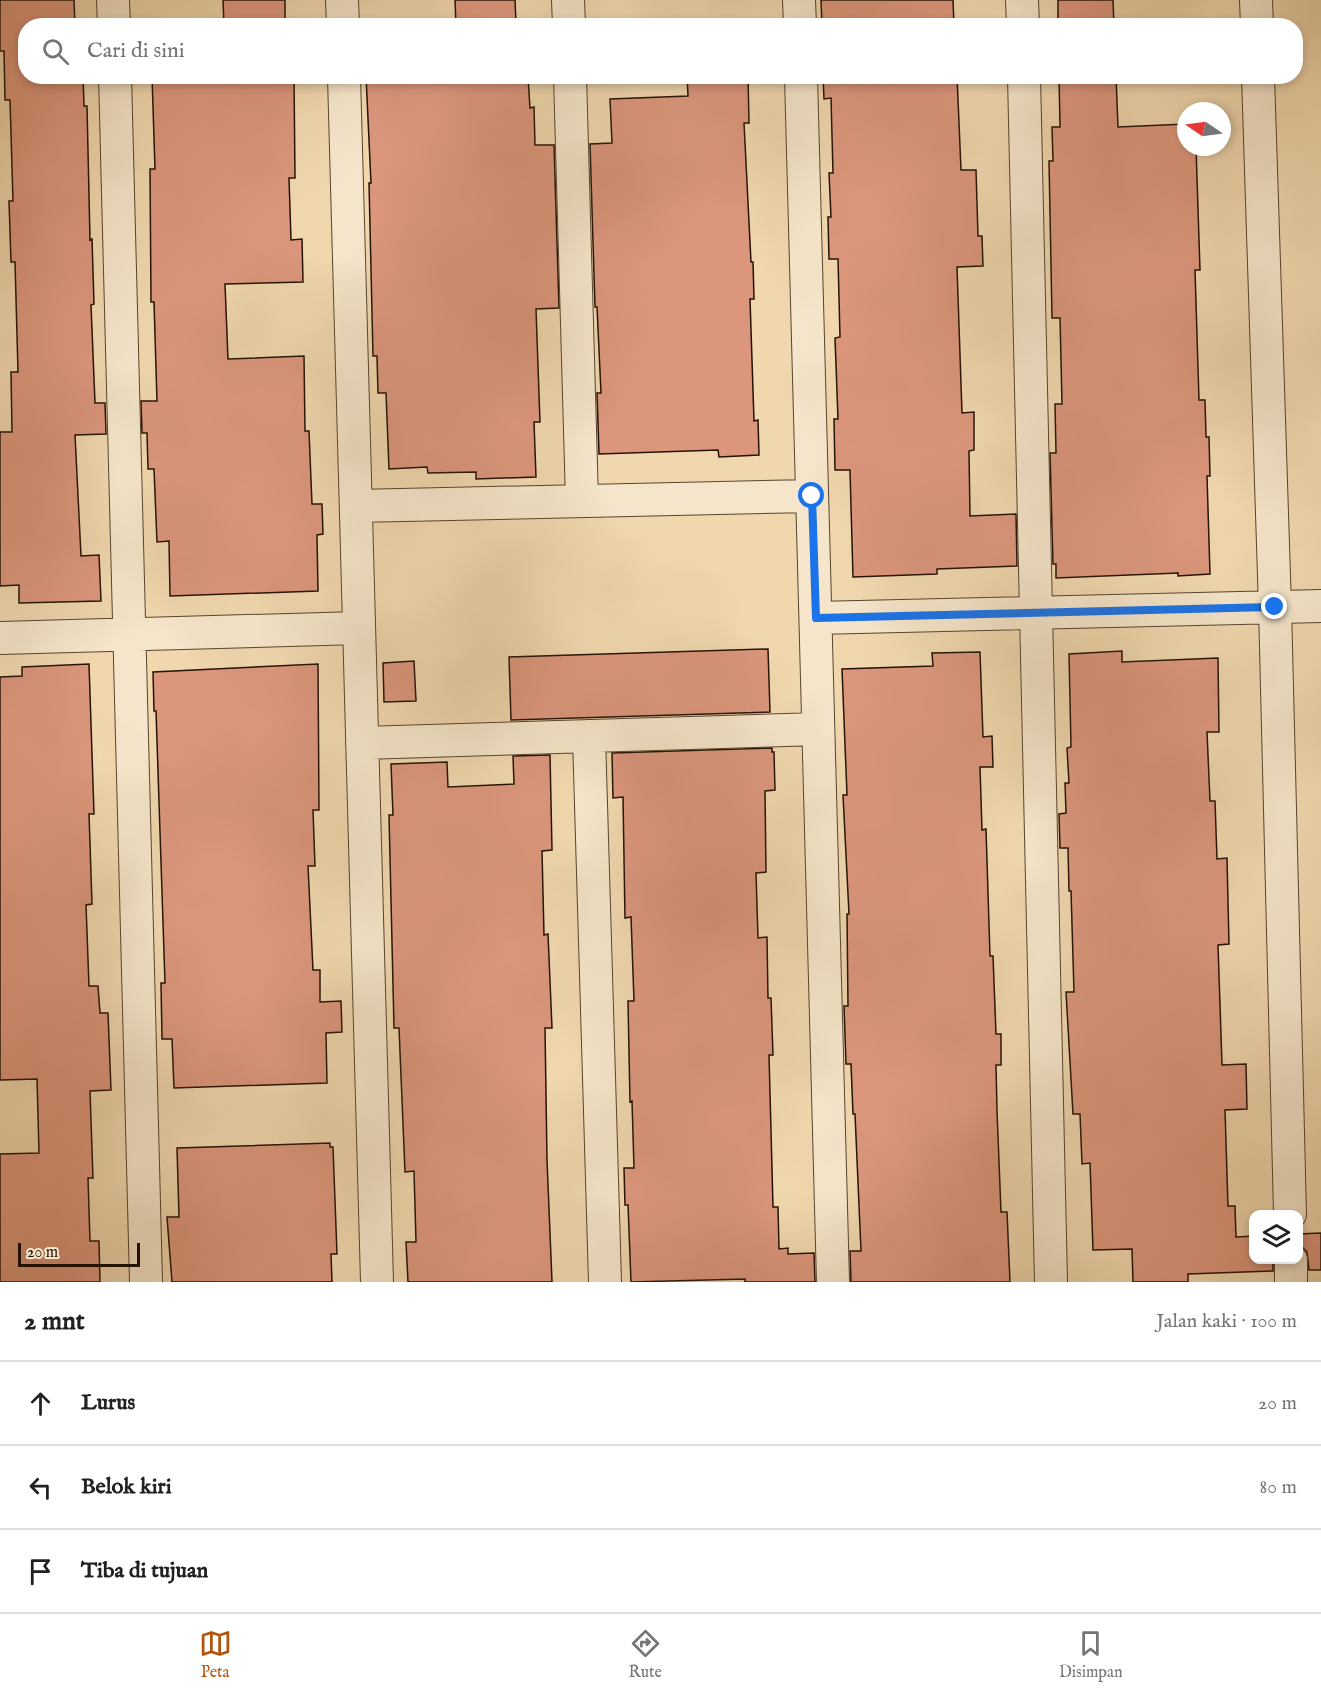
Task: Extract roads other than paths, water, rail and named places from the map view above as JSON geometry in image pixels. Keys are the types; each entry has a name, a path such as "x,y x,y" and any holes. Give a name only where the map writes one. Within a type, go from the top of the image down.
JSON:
{"street":[{"path":"113,0 114,18"},
{"path":"342,0 343,18"},
{"path":"568,0 569,18"},
{"path":"799,0 800,18"},
{"path":"1022,0 1023,18"},
{"path":"1256,0 1257,18"},
{"path":"115,84 146,1282"},
{"path":"344,84 377,1282"},
{"path":"570,84 582,501"},
{"path":"801,84 833,1282"},
{"path":"1024,84 1051,1282"},
{"path":"1258,84 1275,607 1290,1210"},
{"path":"356,506 812,496"},
{"path":"816,618 1321,606"},
{"path":"0,638 359,628"},
{"path":"362,743 818,729"},
{"path":"589,736 604,1282"},
{"path":"1291,1264 1292,1282"}]}
